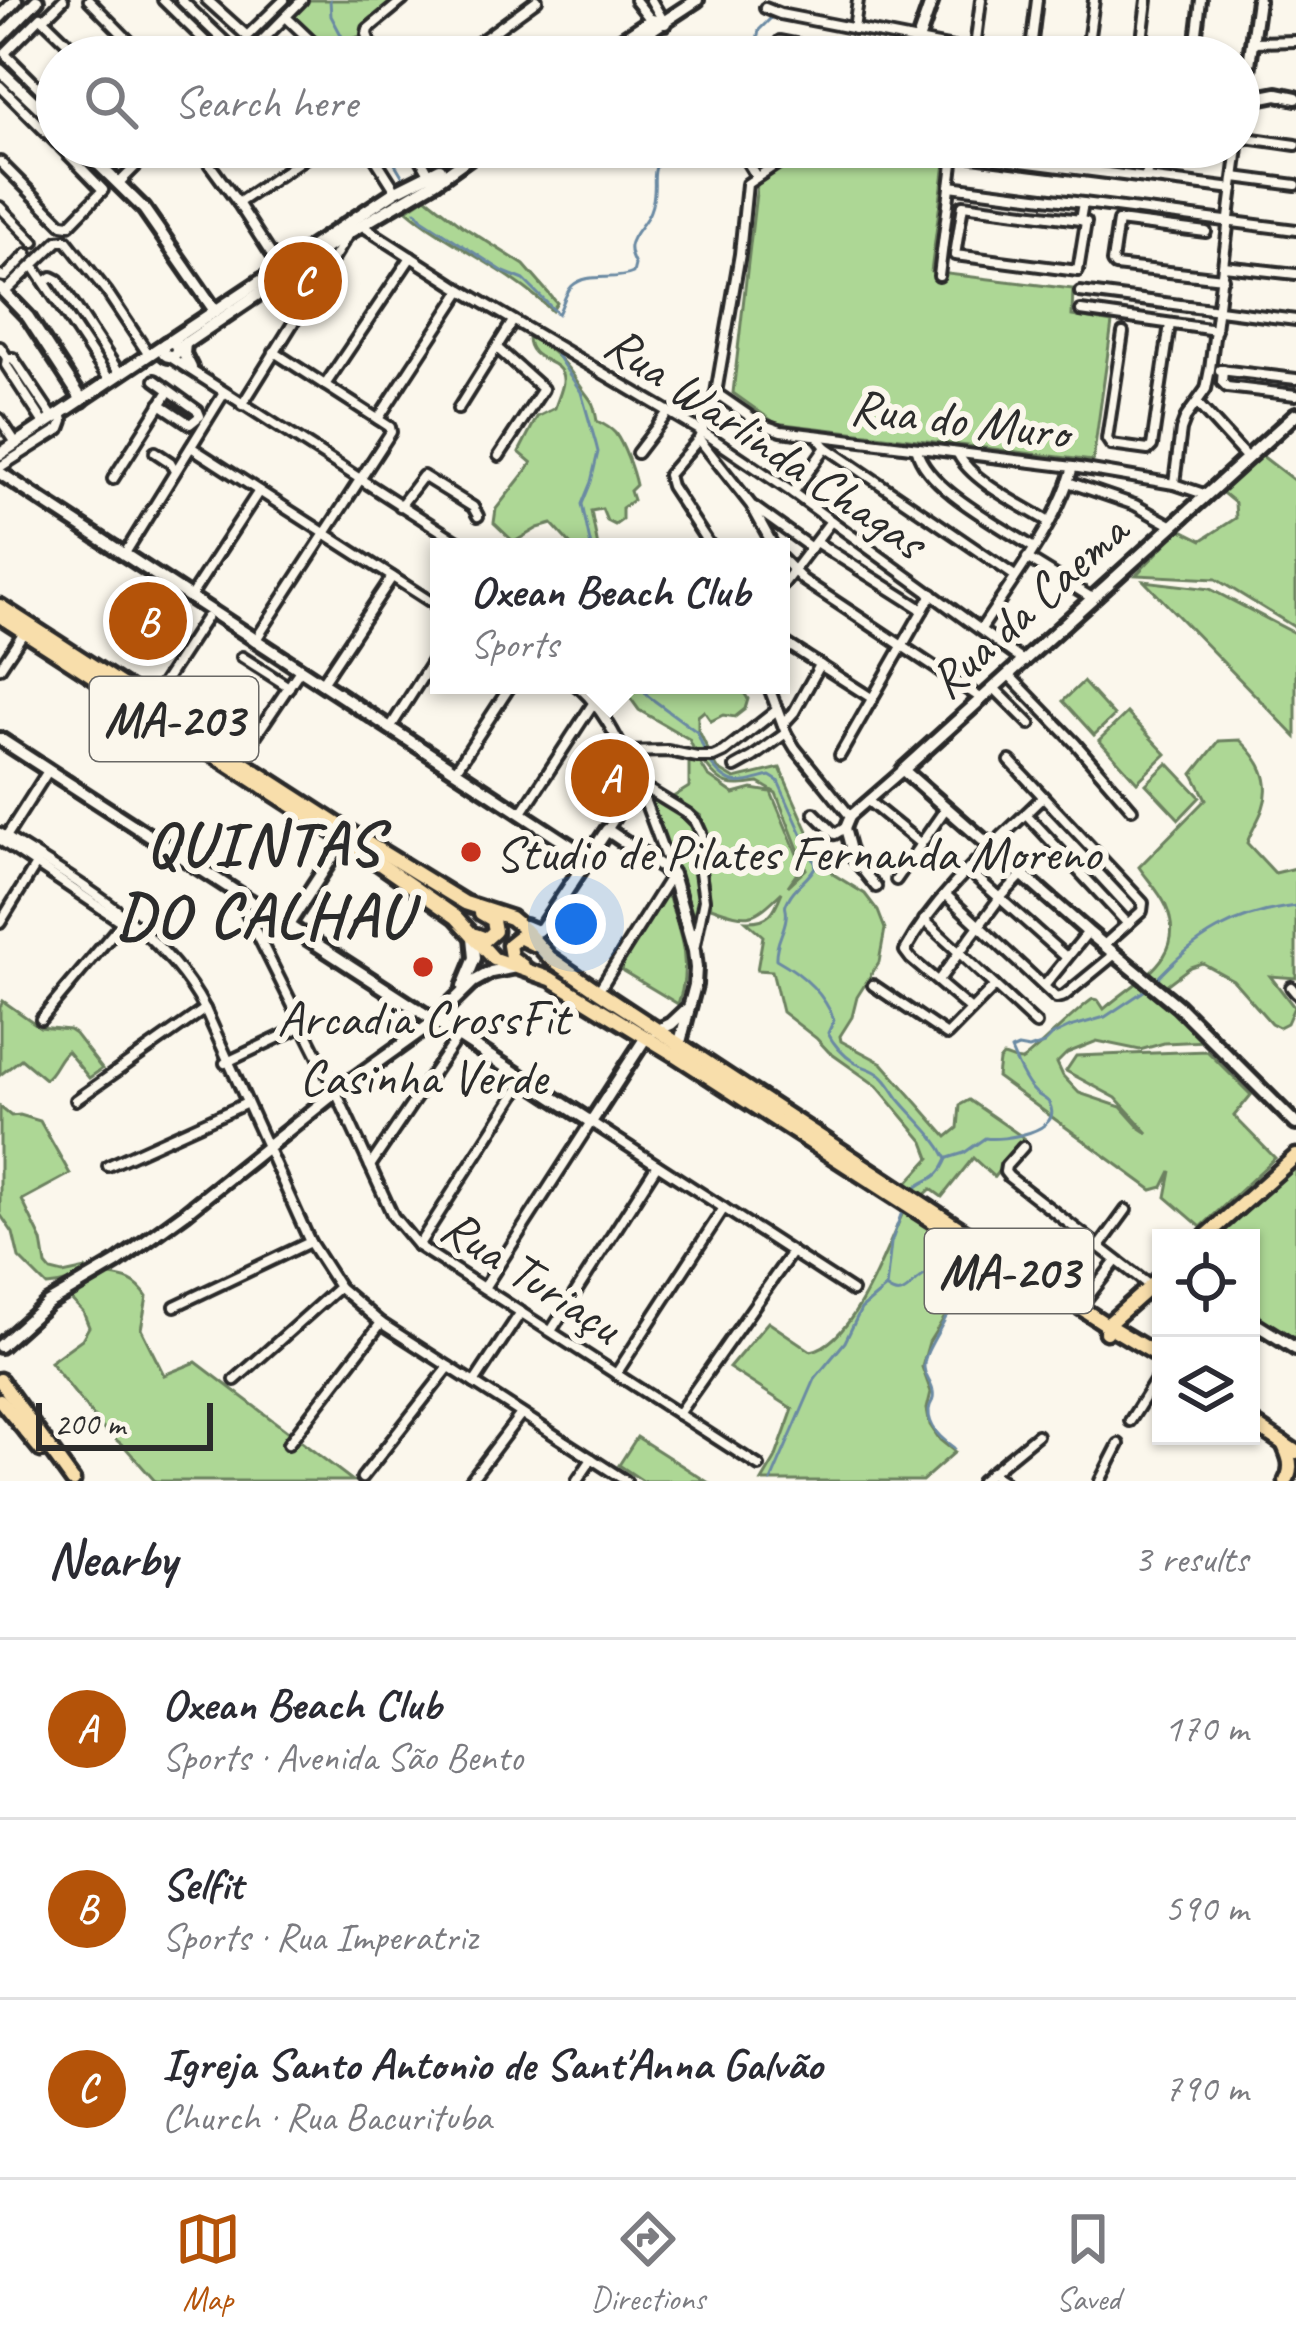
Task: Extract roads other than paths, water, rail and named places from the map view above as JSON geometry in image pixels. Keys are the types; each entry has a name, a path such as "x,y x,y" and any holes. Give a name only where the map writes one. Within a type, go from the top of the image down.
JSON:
{"main road":[{"name":"MA-203","path":"0,606 465,903 511,918 550,958 651,1034 679,1046 898,1194"},
{"name":"MA-203","path":"0,616 344,839 452,914 487,954 551,980 651,1034 1080,1307 1107,1329"},
{"path":"452,914 480,939 492,936 493,920 465,903"},
{"path":"550,958 523,938 509,946 514,962 551,980"},
{"path":"1214,1229 1296,1156"},
{"name":"MA-203","path":"914,1204 1152,1357"},
{"path":"1107,1329 1152,1284"},
{"path":"0,1380 73,1481"},
{"path":"0,1400 63,1481"},
{"path":"1260,1420 1296,1452"},
{"path":"1260,1427 1289,1443"},
{"path":"1286,1481 1289,1443"}],"street":[{"path":"0,17 16,0"},
{"path":"1,33 37,0"},
{"path":"47,0 60,3"},
{"path":"88,0 124,36"},
{"path":"163,0 200,36"},
{"path":"182,0 221,36"},
{"path":"207,0 247,36 283,0 307,36"},
{"path":"266,36 302,0"},
{"path":"368,36 375,22 404,0"},
{"path":"487,36 536,0"},
{"path":"635,0 658,22"},
{"path":"651,0 658,22"},
{"path":"633,36 697,0"},
{"path":"854,29 858,0"},
{"path":"919,36 932,0"},
{"path":"976,36 981,0"},
{"path":"1033,36 1037,0"},
{"path":"1089,36 1094,0"},
{"path":"1143,36 1147,0"},
{"path":"1197,36 1201,0"},
{"path":"1253,36 1258,0"},
{"path":"44,19 60,3"},
{"path":"765,8 895,36"},
{"path":"36,85 6,54 39,18 61,36"},
{"path":"639,36 658,22"},
{"path":"1260,42 1296,41"},
{"path":"0,70 36,104"},
{"path":"0,86 36,122"},
{"path":"1260,97 1296,96"},
{"path":"1260,142 1296,145"},
{"path":"0,162 62,224 69,225 103,190 81,168"},
{"path":"103,168 158,227 215,311"},
{"path":"119,183 134,168"},
{"path":"212,168 280,269"},
{"path":"238,203 290,168"},
{"path":"382,168 396,190"},
{"path":"426,168 433,179"},
{"path":"172,348 215,311 396,190 433,179 446,168"},
{"path":"0,454 149,355 172,348 451,168"},
{"path":"751,168 756,176"},
{"path":"705,538 668,480 671,469 701,436 716,393 746,189 769,168"},
{"path":"939,276 952,168"},
{"path":"1067,168 1233,189"},
{"path":"1146,178 1148,168"},
{"path":"1174,484 1181,430 1206,389 1235,168"},
{"path":"1234,177 1296,185"},
{"path":"950,186 1296,230"},
{"path":"1080,220 1083,203"},
{"path":"963,205 1080,220 1086,223 1078,271 955,255 963,205"},
{"path":"0,208 34,242"},
{"path":"1206,232 1118,220 1112,262 1114,266 1223,278"},
{"path":"242,405 356,229"},
{"name":"Rua Warlinda Chagas","path":"356,229 669,410 701,436 793,493 1024,662"},
{"path":"82,400 28,317 3,295 58,241 69,242 149,355"},
{"path":"0,276 4,278 27,254"},
{"path":"325,385 411,257"},
{"path":"33,265 115,378"},
{"path":"1224,266 1296,274"},
{"path":"45,283 55,277 115,378"},
{"path":"378,419 462,290"},
{"path":"1080,292 1296,320"},
{"path":"1112,316 1114,296"},
{"path":"1081,311 1216,330"},
{"path":"458,410 513,321"},
{"path":"1123,333 1107,440 1112,445 1148,450 1170,324"},
{"path":"0,347 7,358 13,358 53,419 63,421 60,429 0,470 589,858"},
{"path":"172,348 224,393 452,538"},
{"path":"172,348 202,378"},
{"path":"497,348 543,389 499,456"},
{"path":"255,641 391,432 274,352"},
{"path":"1210,368 1296,379"},
{"path":"1223,370 1222,382 1227,387 1296,395"},
{"path":"154,380 198,411 201,422"},
{"path":"113,479 169,391"},
{"path":"124,555 191,447 201,422 224,393"},
{"name":"Rua do Muro","path":"716,393 770,428 1072,467 1174,484 1204,494"},
{"path":"1198,403 1246,458"},
{"path":"160,404 190,424 201,422"},
{"path":"638,453 669,410"},
{"name":"Rua da Caema","path":"845,828 850,816 1296,413"},
{"path":"0,418 16,443"},
{"path":"701,436 768,538"},
{"path":"817,436 826,447 1015,576"},
{"path":"191,447 430,601"},
{"path":"793,493 826,447"},
{"path":"917,450 936,480 1034,548"},
{"path":"155,452 176,471"},
{"path":"958,454 980,478 1049,522"},
{"path":"981,629 1049,522 1072,467"},
{"path":"400,506 423,476 473,507 478,516"},
{"path":"1068,482 1135,505 1171,525"},
{"path":"189,598 259,491"},
{"path":"751,506 923,610"},
{"path":"790,576 831,520"},
{"path":"1027,558 1094,599"},
{"path":"790,568 982,699"},
{"path":"321,684 392,577"},
{"path":"840,754 932,594"},
{"path":"150,703 206,618"},
{"path":"0,668 24,632"},
{"path":"790,646 873,699"},
{"path":"242,657 289,687"},
{"path":"390,728 430,665"},
{"path":"734,767 784,729 820,665"},
{"path":"239,761 300,670"},
{"path":"1009,675 1132,809"},
{"path":"994,688 1030,724"},
{"path":"455,771 505,694"},
{"path":"586,694 638,784 672,874 694,951 696,977 679,1046"},
{"path":"771,694 784,729 805,762 850,816"},
{"path":"521,814 594,702"},
{"path":"623,752 713,757 777,710"},
{"path":"0,740 852,1291"},
{"path":"946,895 1056,998 1144,909 1010,761"},
{"path":"903,770 1162,992 1296,1124"},
{"path":"48,771 2,838 125,919 172,967 203,1011 310,1242 339,1287 381,1323 626,1481"},
{"path":"511,918 541,930 638,784"},
{"path":"638,784 688,814 702,835 704,900 694,951"},
{"path":"971,1010 905,951 946,895 1042,798"},
{"path":"868,801 921,844"},
{"path":"896,880 946,808"},
{"path":"814,813 835,834 845,828 853,858 876,887"},
{"path":"1025,814 1128,924"},
{"path":"607,830 672,874"},
{"path":"288,926 344,839"},
{"path":"0,923 39,861"},
{"path":"968,871 1066,957"},
{"path":"598,991 672,874"},
{"path":"938,981 1023,874"},
{"name":"Rua Turiaçu","path":"236,892 393,1216 418,1246 759,1466"},
{"path":"41,1018 125,919"},
{"path":"924,920 1036,1024"},
{"path":"1045,985 1088,932"},
{"path":"458,995 474,963 472,934"},
{"path":"0,1346 48,1303 109,1268 268,1150 336,1092 434,1021 483,975 516,967"},
{"path":"873,985 944,1034 952,1032 995,986"},
{"path":"484,1288 651,1034 678,1019 691,1002"},
{"path":"76,1100 203,1011"},
{"path":"226,1063 304,1026"},
{"path":"370,1166 458,1036"},
{"path":"418,1246 525,1079"},
{"path":"108,1166 245,1104"},
{"path":"1023,1147 1006,1166 1006,1174 1116,1261 1152,1279"},
{"path":"550,1331 657,1165"},
{"path":"616,1374 724,1208"},
{"path":"1099,1247 1126,1210"},
{"path":"175,1306 310,1242"},
{"path":"678,1414 792,1252"},
{"path":"1080,1307 1116,1261"},
{"path":"235,1380 339,1287"},
{"path":"474,1383 521,1312"},
{"path":"288,1444 381,1323"},
{"path":"1260,1327 1296,1349"},
{"path":"362,1478 449,1367"},
{"path":"1152,1387 1132,1422 1152,1394"},
{"path":"470,1481 488,1467 521,1414"},
{"path":"981,1481 1036,1436"},
{"path":"1100,1481 1119,1444"},
{"path":"578,1481 592,1459"},
{"path":"991,1473 1003,1481"}],"waterway":[{"path":"330,0 331,16 342,36"},
{"path":"758,36 772,17"},
{"path":"397,168 404,179"},
{"path":"416,211 504,272 524,280 558,314 578,282 633,273 631,241 650,211 656,168"},
{"path":"556,354 581,392 598,452 582,504 589,538"},
{"path":"646,694 697,732 705,752"},
{"path":"709,761 729,781 770,776 778,781 816,865 787,902 776,959 803,977 824,1001 834,1020 828,1033 839,1049 883,1077 942,1150 947,1159 940,1172 913,1190"},
{"path":"1154,982 1185,952 1218,930 1254,915 1296,906"},
{"path":"948,1158 985,1138 1017,1136 1048,1121 1049,1103 1031,1088 1011,1050 1044,1044 1070,1027 1105,1017 1147,989"},
{"path":"771,1481 816,1377 845,1342 861,1309 886,1288 891,1243 903,1209"},
{"path":"887,1289 903,1292 925,1275 943,1280 951,1289 948,1313 924,1369 933,1396 931,1422 954,1448"}],"place":[{"name":"Igreja Santo Antonio de Sant'Anna Galvão","path":"303,281"},
{"name":"Selfit","path":"148,621"},
{"name":"Oxean Beach Club","path":"610,778"},
{"name":"Studio de Pilates Fernanda Moreno","path":"471,852"},
{"name":"Arcadia CrossFit Casinha Verde","path":"423,967"}],"district":[{"name":"QUINTAS DO CALHAU","path":"264,878"}]}
